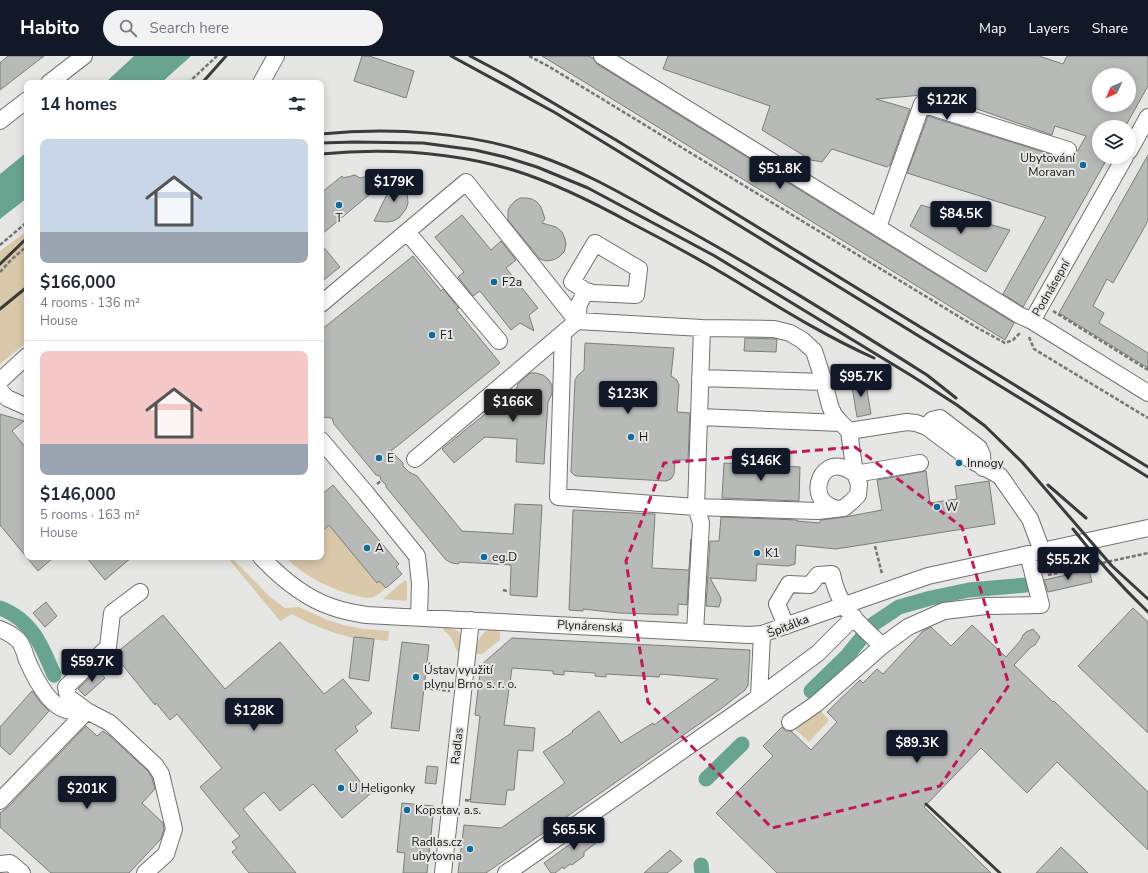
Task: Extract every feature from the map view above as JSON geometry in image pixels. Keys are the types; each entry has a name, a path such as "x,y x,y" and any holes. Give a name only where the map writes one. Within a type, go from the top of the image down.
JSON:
{"street":[{"path":"53,80 84,56"},
{"path":"263,80 276,56"},
{"path":"602,56 1019,315 1032,321"},
{"path":"0,121 24,102"},
{"path":"878,227 922,104 1068,150"},
{"path":"1136,138 1148,117"},
{"name":"Podnásepní","path":"1121,164 1032,321 1148,393"},
{"path":"324,302 466,182 577,321 702,328 774,329 790,333 802,340 814,351 830,406 834,415 845,427 855,474 859,484 858,495 844,508 833,508 818,511 696,507 558,497 563,333"},
{"path":"408,232 499,341"},
{"path":"416,459 577,321 579,304 586,290"},
{"path":"695,632 701,523 696,507 702,328"},
{"path":"0,382 24,359"},
{"path":"700,378 824,382"},
{"path":"0,390 7,398 24,406"},
{"path":"699,417 845,427 907,422 916,423 927,427 983,468 1000,476 1030,519 1042,551 1041,605 986,606 944,611 908,627 878,641 816,704 790,722"},
{"path":"324,444 417,556 420,584 419,618"},
{"path":"833,508 823,502 818,493 818,483 823,473 832,467 840,466 855,474 920,463"},
{"name":"Špitálka","path":"759,697 762,634 786,626 852,615 928,576 1148,528"},
{"name":"Plynárenská","path":"264,560 299,590 330,607 366,615 695,632 762,634"},
{"path":"786,626 777,604 789,584 810,585 818,575 832,574 835,587 852,615 878,641"},
{"path":"140,592 112,613 108,647 66,687 68,696 87,711 110,723 155,765 161,774 174,829 166,854 145,873"},
{"path":"506,873 759,697 818,653 852,615"},
{"name":"Radlas","path":"443,873 471,620"},
{"path":"0,629 10,633 20,641 31,668 41,686 58,707 67,711 87,711"},
{"path":"0,802 87,711"},
{"path":"0,864 10,863 22,873"}],"path":[{"path":"191,80 217,56"},
{"path":"529,56 548,66 969,323 1005,343 1013,340 1032,321"},
{"path":"0,245 24,225"},
{"path":"0,272 24,249"},
{"path":"1055,312 1148,370"},
{"path":"1032,321 1029,332 1030,340 1034,349 1148,418"},
{"path":"876,546 882,574"},
{"path":"1042,551 1094,565"},
{"path":"1047,575 1148,553"},
{"path":"424,688 446,690"}],"highlighted area":[{"path":"855,447 962,527 1009,685 940,786 772,828 648,702 626,561 664,463"}],"shaded area":[{"path":"134,56 191,56 164,80 108,80"},
{"path":"24,154 24,200 0,219 0,174"},
{"path":"24,233 24,344 0,364 0,251"},
{"path":"329,525 377,582 379,581 386,588 370,598 360,597 319,582 288,560 324,560 324,529"},
{"path":"229,560 234,560 270,597 285,608 299,607 327,620 343,625 364,629 389,631 388,641 354,638 337,634 307,622 292,614 280,621"},
{"path":"405,580 407,582 406,601 384,599 384,598"},
{"path":"442,627 454,629 459,633 461,641 460,652 457,652 452,639"},
{"path":"490,629 500,629 500,640 482,654 475,654 481,636"},
{"path":"819,709 829,720 809,742 793,727"}],"building":[{"path":"8,56 44,56 0,90 0,63"},
{"path":"362,56 369,56 414,71 406,98 354,81"},
{"path":"542,56 589,56 593,58 597,64 1014,323 1005,340"},
{"path":"668,56 1039,56 1063,64 1067,56 1148,56 1148,86 1136,107 1136,68 1092,68 1092,112 1133,112 1129,120 1092,120 1092,164 1104,164 1023,307 1003,294 1046,217 907,173 928,116 1072,161 1086,136 1055,126 1052,135 934,94 876,99 910,109 890,165 887,167 832,149 822,162 811,160 762,130 770,106 663,69"},
{"path":"1148,155 1148,221 1113,283 1107,279 1093,306 1104,313 1099,323 1148,353 1148,368 1059,313"},
{"path":"355,175 360,178 372,175 382,184 324,232 324,191 342,176 343,178"},
{"path":"396,176 405,186 407,191 408,203 406,209 399,218 393,221 374,221"},
{"path":"520,198 532,199 537,202 541,207 545,219 542,223 556,227 562,232 566,245 564,252 559,257 546,261 540,259 508,220 508,210 515,201"},
{"path":"921,205 1010,230 986,272 910,226"},
{"name":"F2a","path":"462,215 491,250 501,241 516,260 506,268 538,308 529,315 534,331 520,323 511,330 480,291 473,296 458,277 464,272 435,237"},
{"path":"324,248 340,267 324,280"},
{"path":"413,256 441,291 443,289 459,308 456,309 500,363 391,451 403,463 403,466 409,472 417,476 462,531 513,534 515,504 542,505 537,597 510,595 511,565 460,562 458,564 446,560 386,487 380,476 376,475 334,424 332,418 324,417 324,328"},
{"path":"745,338 777,339 776,352 744,351"},
{"name":"H","path":"585,343 674,348 671,376 677,380 679,385 677,412 690,413 688,460 675,460 674,474 671,479 666,481 577,476 571,472 575,380 584,370"},
{"path":"530,373 543,375 552,385 552,394 548,402 544,464 516,462 517,439 485,437 454,463 442,449 495,406 498,410 506,396 515,393 518,384"},
{"path":"865,379 871,414 857,417 851,381"},
{"path":"0,414 24,421 12,431 24,445 24,554 0,525"},
{"path":"724,463 800,467 799,501 722,498"},
{"path":"926,471 930,503 957,499 955,486 989,481 995,524 836,549 796,545 795,564 788,566 757,564 756,581 710,578 721,600 719,607 706,606 710,541 719,541 721,517 797,520 819,523 821,520 882,510 877,480"},
{"name":"A","path":"333,485 399,564 396,567 402,574 386,588 379,581 377,583 329,525 324,529 324,492"},
{"path":"573,510 655,514 652,568 689,570 691,539 687,605 678,604 678,615 619,613 583,609 583,611 569,610"},
{"path":"29,560 51,560 38,571"},
{"path":"88,560 128,560 105,580"},
{"path":"1089,570 1092,582 1048,592 1044,580"},
{"path":"46,602 57,616 45,627 33,613"},
{"path":"1133,608 1148,622 1148,733 1078,666"},
{"path":"163,615 225,689 280,642 324,694 343,679 372,713 355,727 358,731 335,750 370,794 342,818 313,784 280,811 264,792 243,809 296,873 249,873 232,852 237,848 232,842 240,836 200,787 222,768 177,714 170,720 156,703 155,705 116,657 116,653"},
{"path":"972,625 1006,657 1026,632 1033,629 1040,637 1035,645 1031,647 1014,665 1053,702 1054,701 1148,792 1148,850 1057,762 1027,793 981,748 924,807 991,873 777,873 716,813 773,756 763,746 782,727 786,731 791,731 811,750 837,722 827,712 860,680 863,683 877,669 883,674 923,631 931,627 951,646"},
{"path":"354,637 374,639 369,681 349,678"},
{"path":"512,638 750,650 748,685 745,690 722,708 486,873 458,873 464,825 501,828 565,783 543,752 573,732 572,731 599,711 621,743 653,723 654,725 718,679 660,674 659,677 606,674 606,677 595,676 595,673 564,671 564,675 553,674 553,671 512,668 504,725 535,728 533,751 518,750 514,790 507,790 505,805 470,802 480,716 475,715 481,665"},
{"path":"402,642 429,645 419,731 391,728"},
{"path":"98,670 105,678 85,696 78,689"},
{"path":"32,691 49,711 10,755 0,746 0,727"},
{"path":"86,726 97,736 103,731 110,736 148,771 152,778 155,789 142,803 163,823 164,829 161,839 129,873 51,873 0,827 0,813 7,808"},
{"path":"427,766 438,767 436,784 425,783"},
{"path":"402,803 434,806 427,873 403,873 405,853 397,852"},
{"path":"595,826 603,838 584,852 584,856 572,865 570,864 564,869 563,867 555,873 551,873 544,863"},
{"path":"1061,847 1088,873 1036,873"},
{"path":"670,850 682,861 667,873 644,873"}],"waterway":[{"path":"811,691 847,656 872,625 899,607 969,590 1026,585"},
{"path":"0,608 20,619 28,627 40,644 54,675"},
{"path":"706,779 742,744"},
{"path":"701,865 702,873"}],"railway":[{"path":"205,80 226,56"},
{"path":"451,56 554,112 1148,477"},
{"path":"470,56 504,74 616,140 1148,467"},
{"path":"324,134 376,131 432,133 487,141 556,162 623,195 704,239 769,277 927,375 956,398"},
{"path":"324,143 423,143 475,150 505,157 537,167 588,188 713,255 912,376 957,405 985,426 1022,462 1112,566 1148,599"},
{"path":"324,154 369,151 442,155 490,164 529,175 588,200 617,215 705,263 818,330 874,358"},
{"path":"0,264 24,241"},
{"path":"0,309 24,289"},
{"path":"1048,485 1086,518"},
{"path":"1073,529 1109,572 1148,612"},
{"path":"926,804 1000,873"}],"place":[{"name":"Ubytování Moravan","path":"1083,165"},
{"name":"T","path":"339,205"},
{"name":"F2a","path":"494,282"},
{"name":"F1","path":"432,335"},
{"name":"H","path":"631,437"},
{"name":"E","path":"379,458"},
{"name":"Innogy","path":"959,463"},
{"name":"W","path":"937,507"},
{"name":"A","path":"367,548"},
{"name":"K1","path":"757,553"},
{"name":"eg.D","path":"484,557"},
{"name":"Ústav využití plynu Brno s. r. o.","path":"416,677"},
{"name":"U Heligonky","path":"341,788"},
{"name":"Kopstav, a.s.","path":"407,810"},
{"name":"Radlas.cz ubytovna","path":"470,849"}]}
